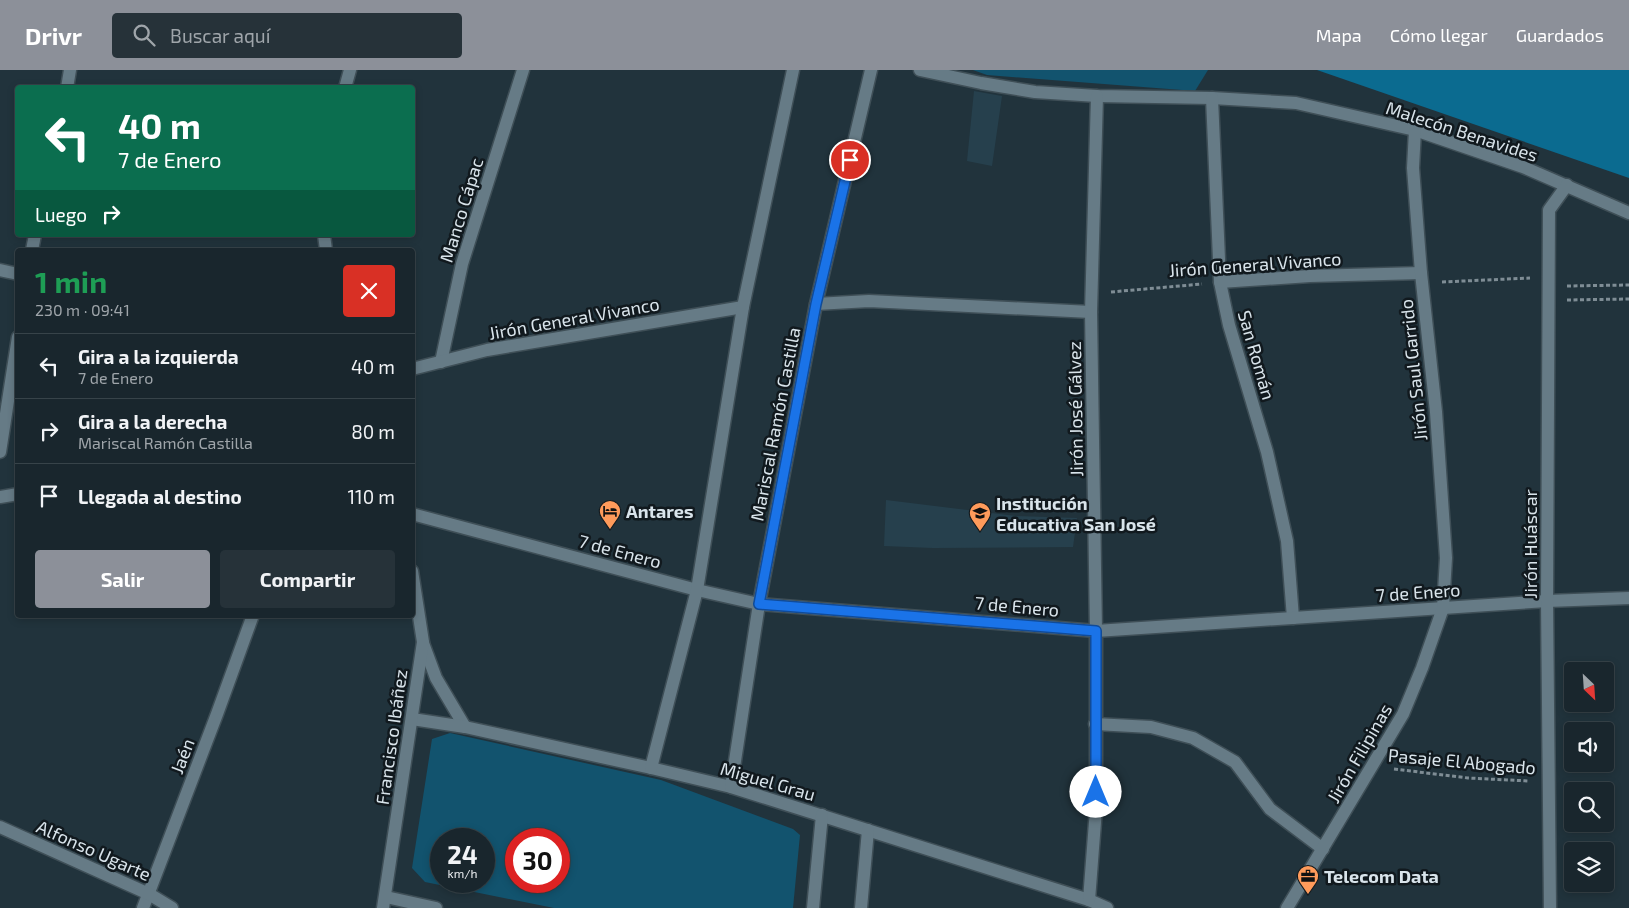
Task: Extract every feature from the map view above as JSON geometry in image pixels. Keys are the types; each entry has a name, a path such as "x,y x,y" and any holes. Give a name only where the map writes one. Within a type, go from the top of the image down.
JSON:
{"street":[{"path":"68,85 70,70"},
{"path":"346,85 350,70"},
{"name":"Manco Cápac","path":"441,362 462,264 523,70"},
{"path":"651,768 697,590 743,307 793,70"},
{"name":"Mariscal Ramón Castilla","path":"730,787 759,604 816,304 871,70"},
{"name":"Malecón Benavides","path":"920,70 980,83 1036,92 1296,103 1415,130 1523,167 1629,213"},
{"name":"Jirón José Gálvez","path":"1088,900 1096,809 1096,631 1091,294 1097,96"},
{"name":"San Román","path":"1212,98 1220,282 1229,325 1267,452 1287,541 1293,618"},
{"name":"Jirón Saul Garrido","path":"1415,130 1413,168 1436,412 1446,558 1442,608"},
{"name":"Jirón Huáscar","path":"1550,908 1547,601 1549,210 1567,185"},
{"path":"0,270 15,273"},
{"name":"Jirón General Vivanco","path":"1220,282 1310,276 1422,278"},
{"path":"816,304 869,302 1091,312"},
{"name":"Jirón General Vivanco","path":"415,368 487,350 743,307"},
{"path":"0,452 15,356"},
{"path":"0,497 15,494"},
{"name":"7 de Enero","path":"415,515 697,590 759,604 1096,631 1547,601 1629,598"},
{"name":"Francisco Ibáñez","path":"385,902 423,642 415,590"},
{"name":"Jirón Filipinas","path":"1288,908 1403,714 1422,668 1442,608"},
{"name":"Jaén","path":"143,908 217,714 251,618"},
{"path":"423,642 436,678 465,728"},
{"name":"Miguel Grau","path":"412,718 651,768 730,787 1088,900 1107,908"},
{"path":"1096,724 1151,727 1193,738 1235,762 1270,809 1323,849"},
{"path":"813,908 822,815"},
{"name":"Alfonso Ugarte","path":"0,827 149,894 172,908"},
{"path":"861,908 868,830"},
{"path":"385,902 436,908"}],"path":[{"path":"1422,278 1629,285"},
{"name":"Jirón General Vivanco","path":"1091,294 1220,282"},
{"path":"1548,300 1629,299"},
{"name":"Pasaje El Abogado","path":"1373,767 1468,778 1548,782"}],"shaded area":[{"path":"973,70 1208,70 1195,91 987,75"},
{"path":"1317,70 1629,70 1629,178"},
{"path":"974,91 1002,96 992,166 967,161"},
{"name":"Institución Educativa San José","path":"886,500 1016,516 1077,518 1073,547 933,548 884,546"},
{"path":"450,733 661,780 793,829 800,835 793,908 554,908 480,893 495,893 495,828 430,828 430,883 425,882 412,868 432,739"}],"place":[{"name":"Antares","path":"610,530"},
{"name":"Institución Educativa San José","path":"980,532"},
{"name":"Telecom Data","path":"1308,895"}],"route":[{"path":"850,160 816,304 759,604 1096,631 1096,792"}]}
